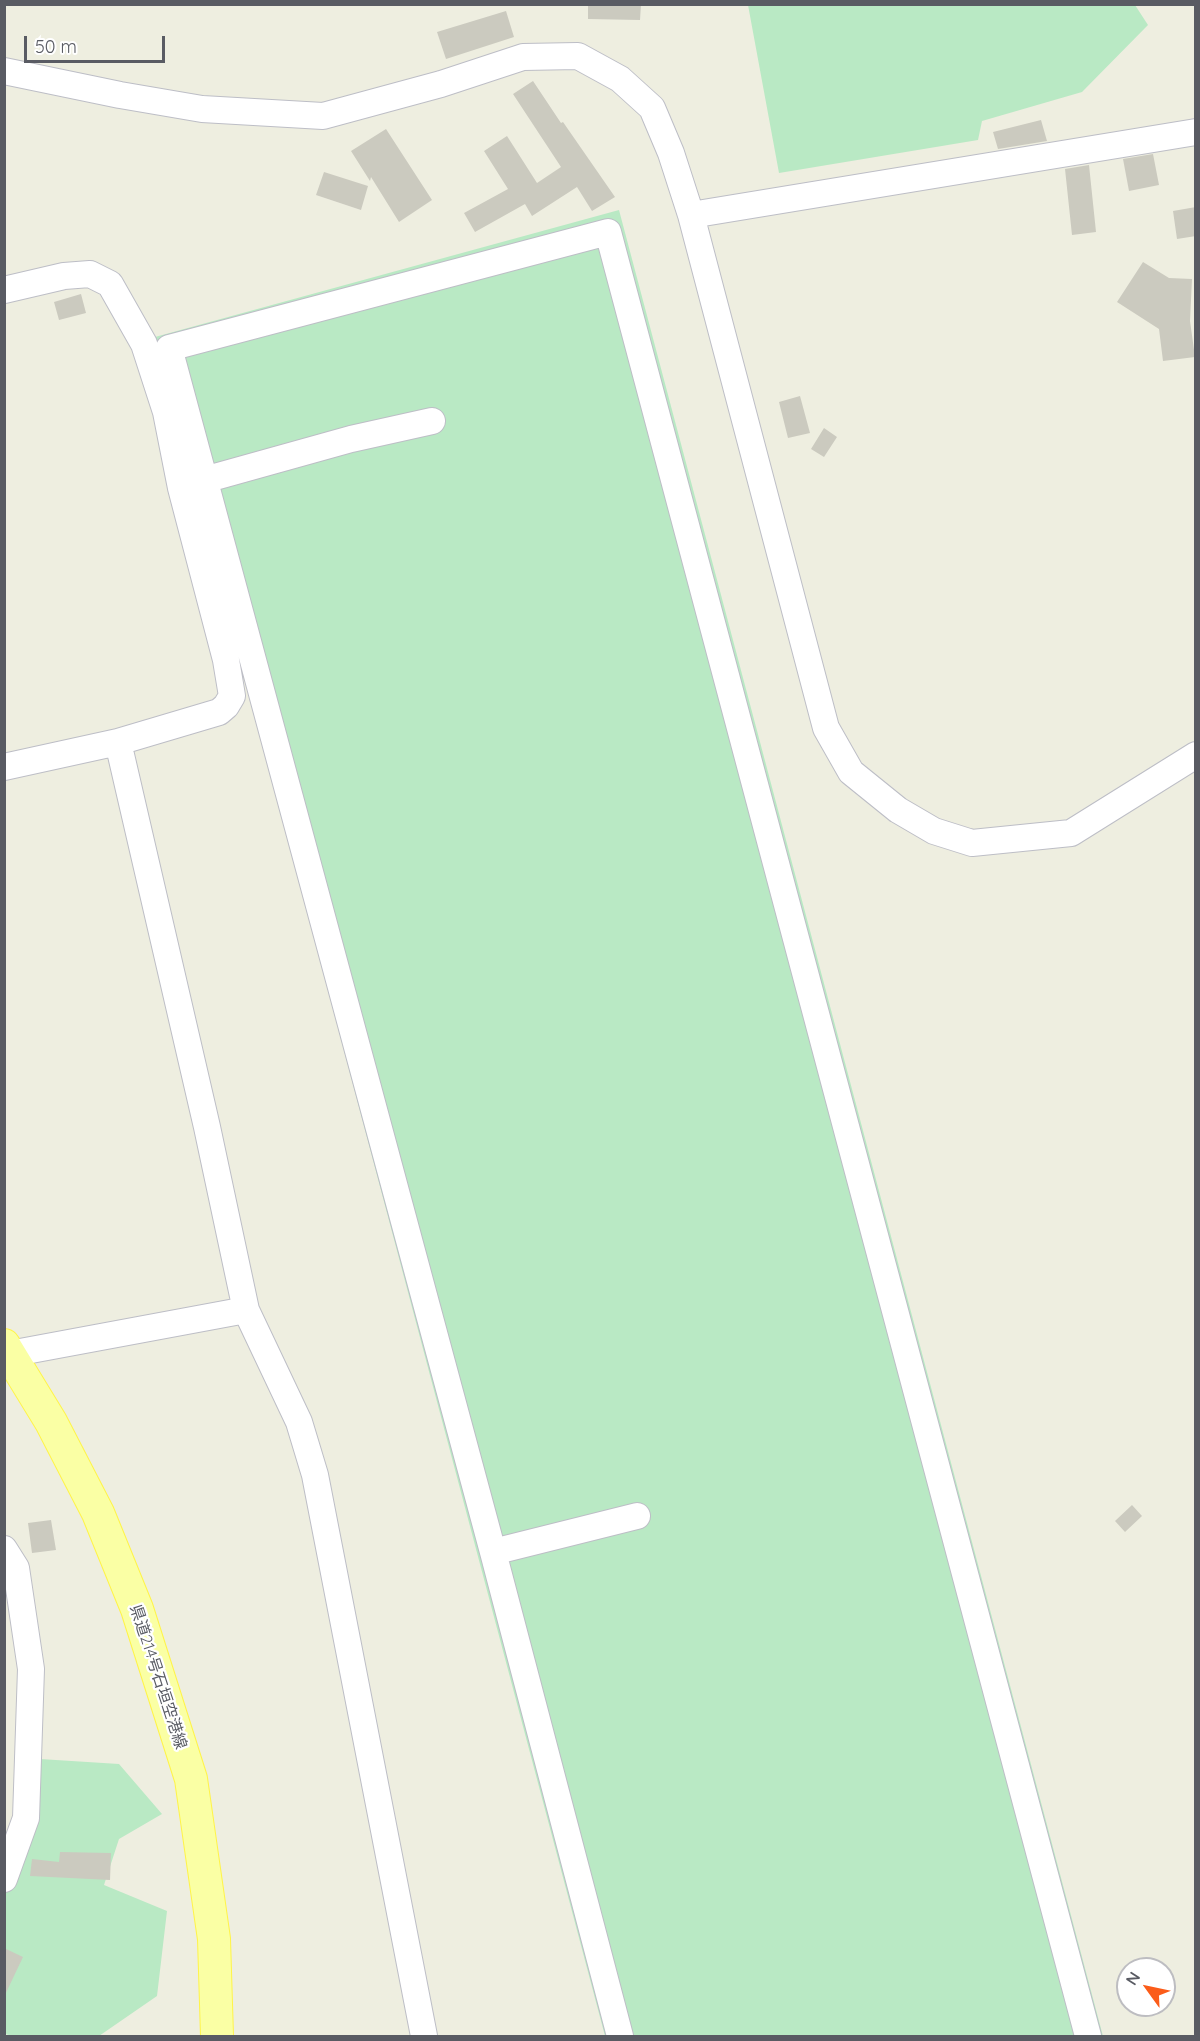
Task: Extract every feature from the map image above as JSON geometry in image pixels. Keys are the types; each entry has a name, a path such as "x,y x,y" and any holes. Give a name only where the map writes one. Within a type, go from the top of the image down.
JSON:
{"main road":[{"name":"県道214号石垣空港線","path":"6,1351 51,1422 98,1513 137,1609 191,1779 214,1939 217,2037"}],"street":[{"path":"4,71 202,109 323,116 441,84 523,57 578,56 620,79 652,108 671,153 691,215 733,369 826,729 850,772 898,810 934,831 972,843 1071,833 1196,755"},
{"path":"691,215 1196,132"},
{"path":"620,2037 493,1552 169,348 608,232 1088,2037"},
{"path":"4,290 64,276 90,273 110,284 144,344 166,412 181,488 226,660 232,696 219,712 118,742 4,767"},
{"path":"204,480 351,439 432,421"},
{"path":"118,742 207,1127 246,1310 299,1422 315,1475 424,2037"},
{"path":"6,1351 246,1310"},
{"path":"493,1552 637,1516"},
{"path":"4,1550 16,1568 31,1670 26,1818 4,1879"}],"green space":[{"path":"748,5 1135,5 1148,25 1082,92 982,121 978,140 779,173"},
{"path":"619,210 1103,2036 605,2036 155,337"},
{"path":"40,1759 119,1764 162,1814 119,1839 104,1885 167,1911 157,1996 99,2036 13,2036 5,2034 5,1836 33,1829"}],"building":[{"path":"588,4 641,4 640,20 588,19"},
{"path":"506,11 514,37 446,59 437,32"},
{"path":"533,81 615,197 592,211 577,187 532,216 525,204 475,232 464,213 508,189 484,151 507,136 537,183 561,167 513,94"},
{"path":"1041,120 1047,141 998,149 993,132"},
{"path":"386,129 432,200 399,222 371,177 370,181 351,151"},
{"path":"1153,154 1159,185 1129,191 1123,159"},
{"path":"1089,165 1096,232 1072,235 1065,169"},
{"path":"324,172 368,186 361,210 316,195"},
{"path":"1196,207 1196,236 1177,239 1173,211"},
{"path":"1143,262 1169,278 1192,279 1190,321 1195,357 1163,361 1159,329 1117,302"},
{"path":"81,294 86,313 59,320 54,302"},
{"path":"800,396 810,433 788,438 779,402"},
{"path":"824,428 837,437 824,457 811,449"},
{"path":"1132,1505 1142,1516 1125,1532 1115,1521"},
{"path":"51,1520 56,1550 32,1553 28,1523"},
{"path":"60,1852 111,1853 110,1880 30,1876 32,1859 59,1862"},
{"path":"4,1948 23,1957 4,1997"}]}
